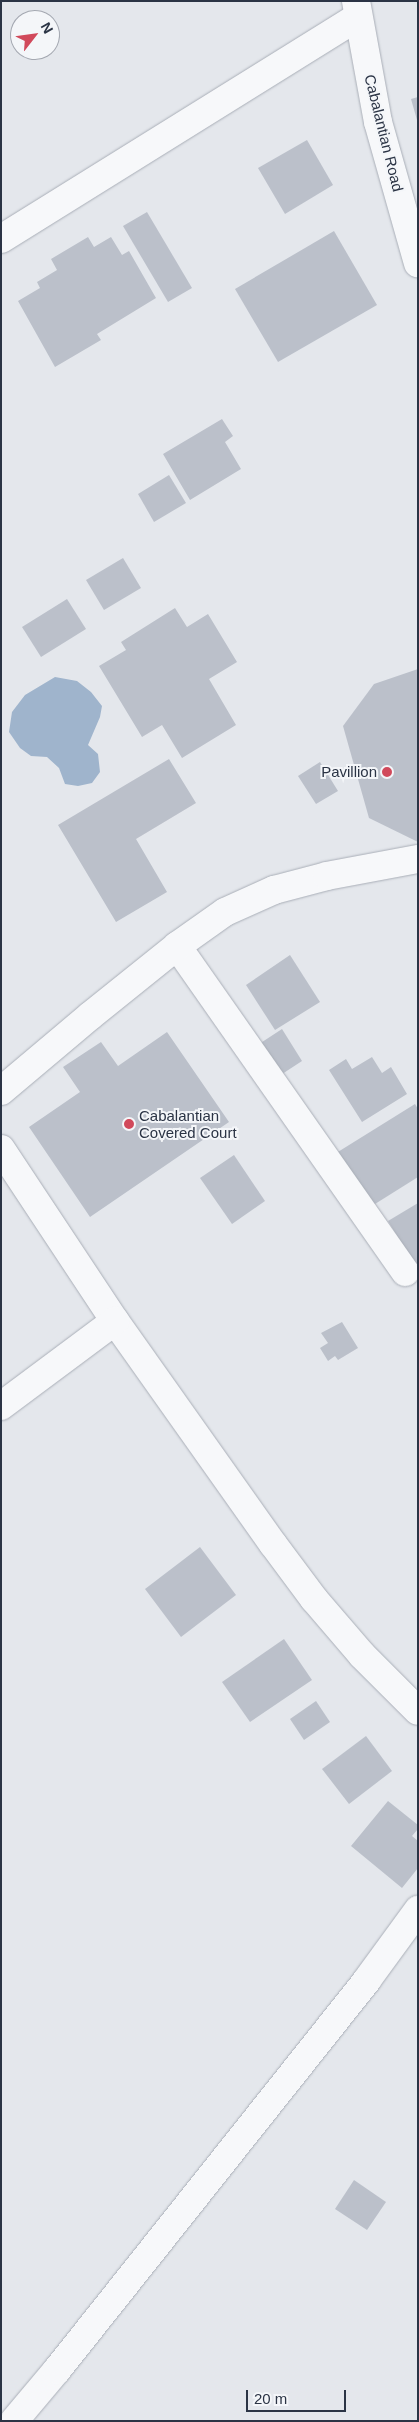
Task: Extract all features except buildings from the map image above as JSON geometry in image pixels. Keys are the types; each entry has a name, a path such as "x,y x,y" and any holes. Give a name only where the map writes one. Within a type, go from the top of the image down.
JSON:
{"street":[{"path":"1,240 357,9"},
{"name":"Cabalantian Road","path":"357,9 378,122 418,263"},
{"path":"1,1091 178,946 225,912 274,890 327,876 417,860"},
{"path":"178,946 405,1272"},
{"path":"1,1150 115,1322 314,1599 362,1655 418,1711"},
{"path":"1,1406 115,1322"},
{"path":"14,2421 57,2370 367,1980 418,1910"}],"water":[{"path":"55,677 77,681 91,692 102,706 100,717 88,745 98,754 100,772 92,783 78,786 65,784 59,768 47,757 31,756 20,748 9,732 12,712 25,695"}],"place":[{"name":"Pavillion","path":"387,772"},
{"name":"Cabalantian Covered Court","path":"129,1124"}]}
